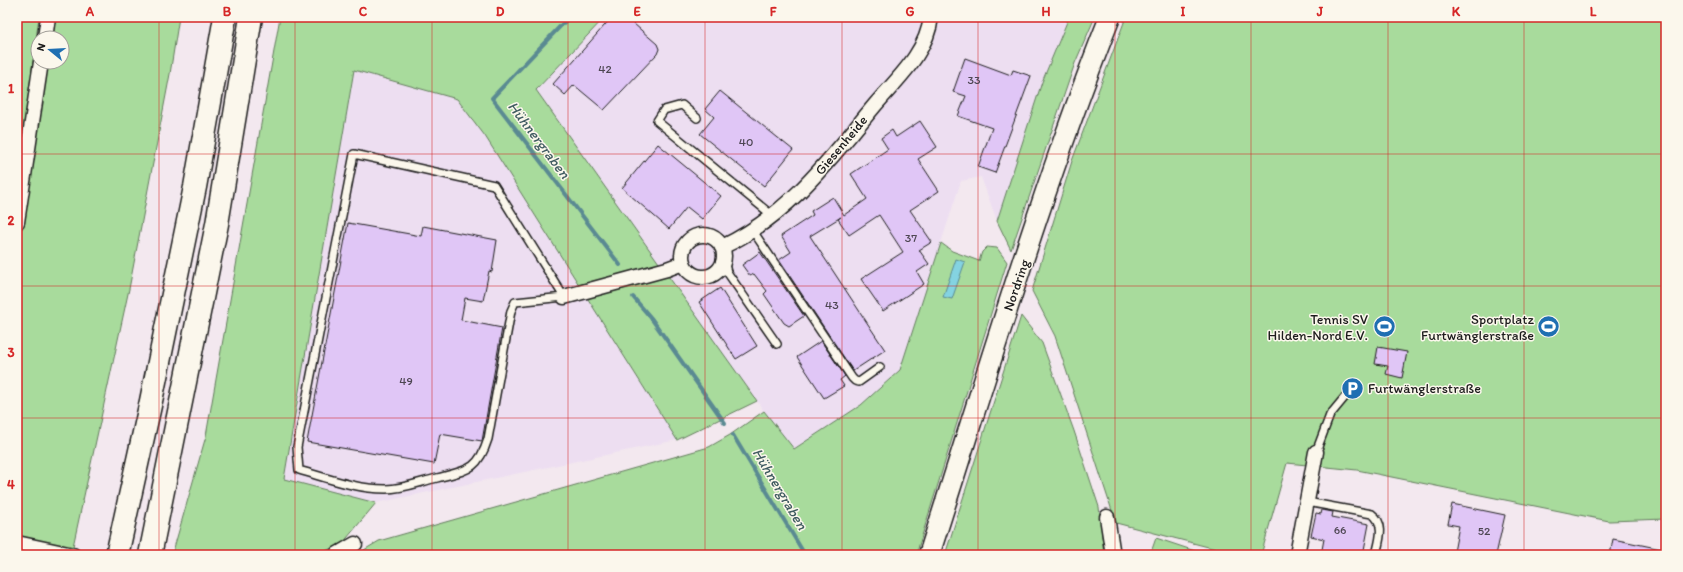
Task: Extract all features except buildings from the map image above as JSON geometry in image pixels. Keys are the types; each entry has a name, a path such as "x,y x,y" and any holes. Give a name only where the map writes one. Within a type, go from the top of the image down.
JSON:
{"highway":[{"path":"219,17 220,52"},
{"path":"117,555 165,333 220,52 224,17"},
{"path":"150,555 217,224 251,17"}],"main road":[{"name":"Nordring","path":"929,555 1012,295 1083,84 1110,17"}],"street":[{"path":"46,30 48,17"},
{"name":"Giesenheide","path":"723,254 773,216 822,169 921,50 930,17"},
{"path":"17,222 41,70"},
{"path":"706,235 718,241 723,254 716,272 704,277 691,274 683,264 683,249 692,238 706,235"},
{"path":"564,297 667,270 683,264"},
{"path":"1297,555 1316,452"},
{"path":"1107,517 1113,555"},
{"path":"17,543 73,555"},
{"path":"336,555 355,544"}],"lane":[{"path":"697,118 682,105 664,110 657,121 773,216"},
{"path":"354,154 494,185 564,297 515,302 511,311 488,438 483,456 468,470 400,487 385,489 341,483 299,470 297,447 354,154"},
{"path":"753,231 854,381 859,382 880,367"},
{"path":"723,254 727,272 777,344"},
{"path":"1316,452 1330,415 1354,386"},
{"path":"1307,502 1372,514 1378,518 1381,525 1376,555"}],"shaded area":[{"path":"605,17 1069,17 1042,82 997,221 981,177 961,181 900,370 861,405 794,449 764,411 536,90"},
{"path":"354,70 457,99 485,136 677,440 376,503 284,479"}],"green space":[{"path":"17,17 39,17 37,30 30,30 30,70 32,70 17,183"},
{"path":"52,17 179,17 170,74 129,289 72,551 17,537 17,254 44,70 70,70 70,30 50,30"},
{"path":"280,17 605,17 536,90 757,401 677,440 485,136 457,99 354,70 284,479 376,503 342,544 315,555 172,555 206,436"},
{"path":"1069,17 1095,17 1075,63 1011,250 997,221 1042,82"},
{"path":"1126,17 1666,17 1666,519 1609,521 1357,470 1287,463 1261,555 1239,555 1116,523 1055,336 1032,291 1072,161"},
{"path":"941,243 952,251 979,261 982,252 987,247 997,248 1007,262 916,555 362,555 364,550 379,541 709,447 730,435 764,411 794,449 861,405 900,370"},
{"path":"1021,316 1042,343 1074,431 1099,507 1104,555 945,555"},
{"path":"1156,538 1195,551 1193,555 1150,555"}],"water":[{"path":"956,259 965,262 952,299 943,297"}],"waterway":[{"name":"Hühnergraben","path":"569,17 492,98 620,265"},
{"name":"Hühnergraben","path":"633,297 651,318 725,423"},
{"name":"Hühnergraben","path":"733,435 805,555"}],"place":[{"name":"Tennis SV Hilden-Nord E.V.","path":"1384,327"},
{"name":"Sportplatz Furtwänglerstraße","path":"1549,327"},
{"name":"Furtwänglerstraße","path":"1353,388"}]}
